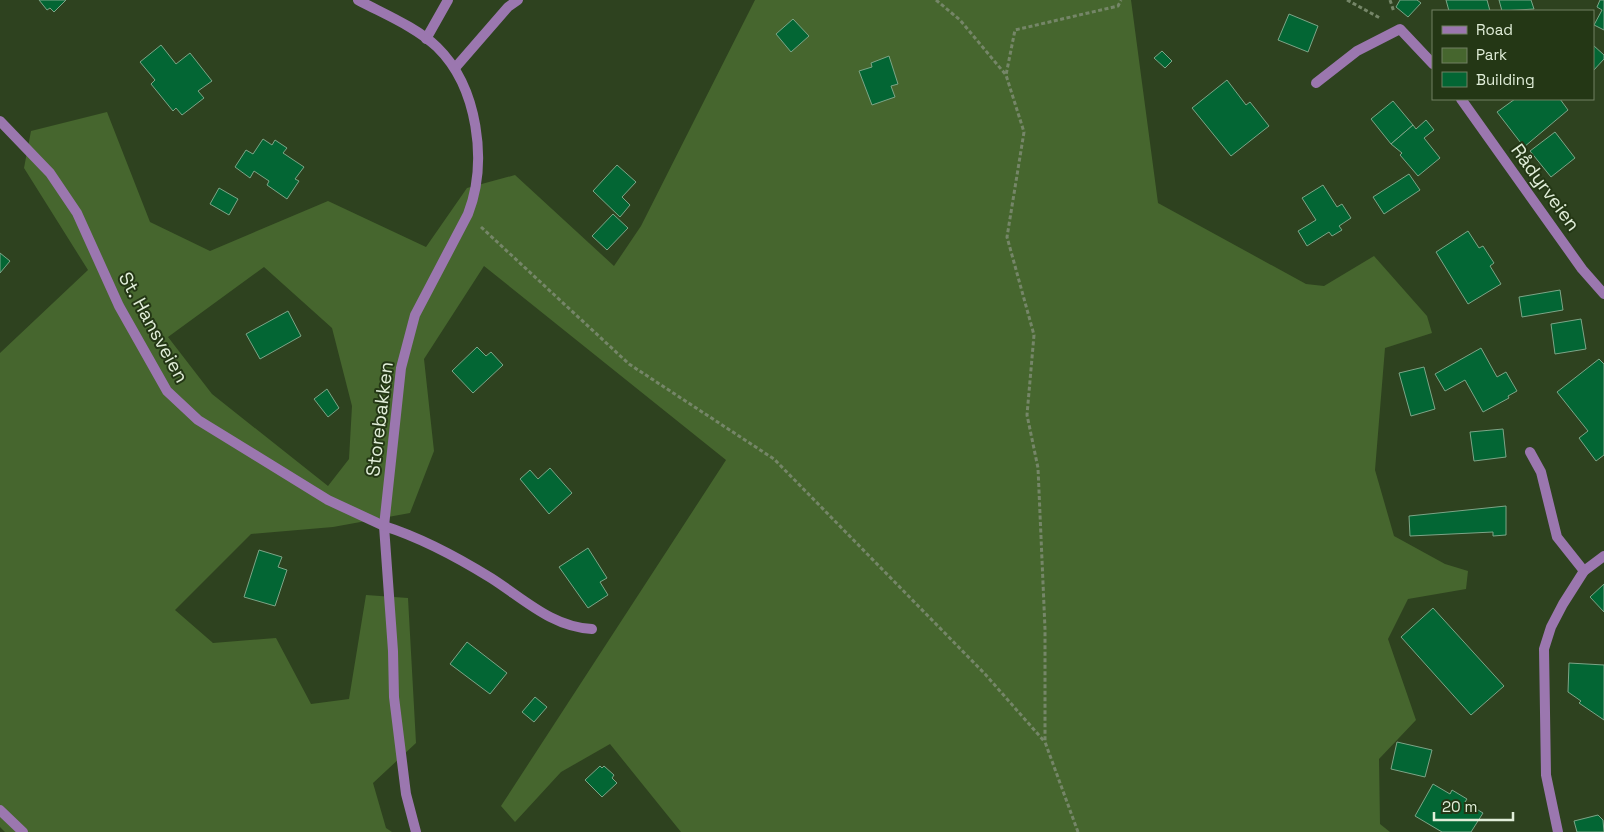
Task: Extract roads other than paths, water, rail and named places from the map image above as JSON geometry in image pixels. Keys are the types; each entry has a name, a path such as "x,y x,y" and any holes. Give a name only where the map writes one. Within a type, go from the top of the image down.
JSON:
{"street":[{"name":"Storebakken","path":"358,0 426,39 436,46 456,68 470,106 478,160 474,198 468,214 415,315 409,333 401,368 384,526 393,651 394,697 406,794 416,832"},
{"path":"426,39 448,0"},
{"path":"456,68 508,8 518,0"},
{"path":"1316,83 1357,51 1400,30 1432,63"},
{"name":"Rådyrveien","path":"1462,100 1582,269 1604,294"},
{"name":"St. Hansveien","path":"0,121 50,173 76,212 119,306 167,391 198,420 328,500 452,555 547,617 577,629 592,630"},
{"path":"1530,452 1541,472 1557,537 1584,571"},
{"path":"1558,832 1546,775 1544,649 1563,604 1584,571 1604,556"},
{"path":"0,810 24,832"}]}
